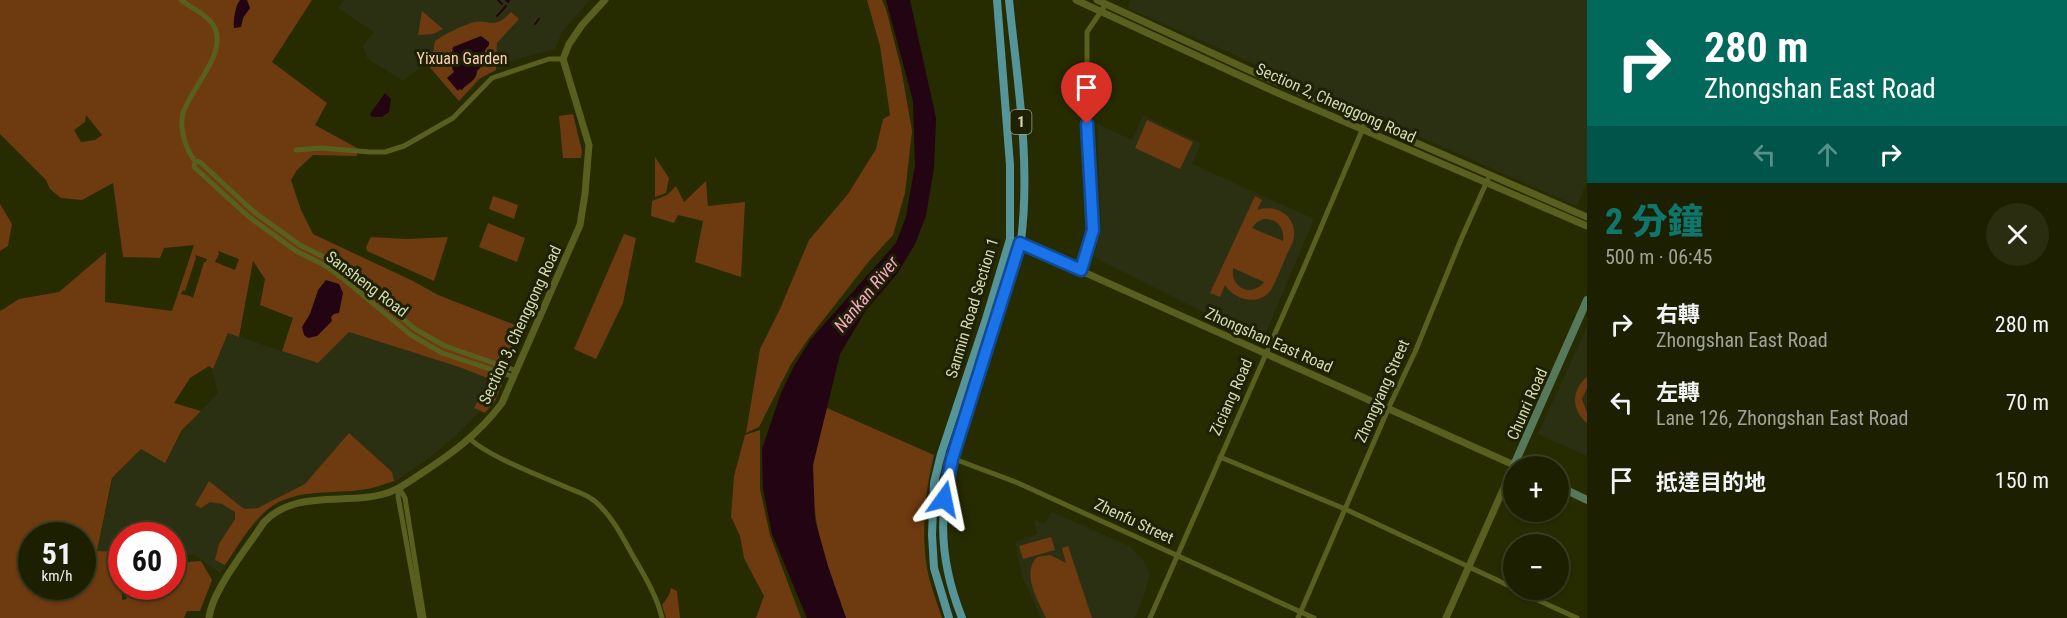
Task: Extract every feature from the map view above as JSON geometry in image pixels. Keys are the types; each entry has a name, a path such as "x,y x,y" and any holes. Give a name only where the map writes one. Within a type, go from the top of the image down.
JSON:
{"main road":[{"name":"Sanmin Road Section 1","path":"949,618 934,568 932,535 934,483 941,454 1010,239 1010,165 997,0"},
{"name":"Sanmin Road Section 1","path":"962,618 945,563 944,499 952,459 1020,243 1025,179 1009,0"},
{"path":"1004,93 1018,93"},
{"name":"Chunri Road","path":"1520,456 1587,300"},
{"path":"1569,491 1587,500"}],"street":[{"name":"Sansheng Road","path":"181,0 211,22 218,36 215,53 182,115 182,129 195,161 200,162 254,212 300,245 328,259 350,274 415,329 445,346 516,374"},
{"path":"296,150 321,148 385,152 404,146 453,118 492,78 549,59 563,59 569,44 582,25 605,0"},
{"name":"Section 2, Chenggong Road","path":"1076,0 1362,130 1587,217"},
{"name":"Section 2, Chenggong Road","path":"1097,0 1366,121 1587,226"},
{"path":"1081,270 1093,230 1087,124 1087,32 1106,4"},
{"name":"Section 3, Chenggong Road","path":"209,618 212,604 224,582 264,522 272,514 283,507 306,500 385,494 399,488 470,439 502,403 580,225 589,145 563,59"},
{"path":"1282,95 1286,86"},
{"path":"1317,110 1321,101"},
{"name":"Ziciang Road","path":"1150,618 1305,266 1366,121"},
{"name":"Zhongyang Street","path":"1299,615 1415,352 1488,179"},
{"name":"Zhongshan East Road","path":"1010,239 1503,460"},
{"path":"470,439 477,446 588,496 600,505 612,520 641,570 662,618"},
{"name":"Zhenfu Street","path":"941,454 1018,483 1299,615 1314,618"},
{"path":"1220,456 1345,509 1503,583"},
{"path":"399,488 405,497 422,618"},
{"name":"Chunri Road","path":"1446,618 1503,494"},
{"path":"1539,600 1577,618"},
{"path":"1557,618 1560,610"}],"shaded area":[{"path":"344,0 590,0 562,32 555,49 520,58 487,73 459,101 426,63 403,81 367,58 363,46 374,32 338,8"},
{"path":"1131,0 1587,0 1587,181 1577,206 1128,8"},
{"path":"1143,115 1201,143 1192,164 1314,219 1262,342 1094,257 1101,229 1097,124 1132,140"},
{"path":"1587,327 1587,456 1538,434"},
{"path":"349,332 491,379 474,408 480,411 460,432 429,458 394,482 368,489 303,494 269,508 248,532 220,573 194,555 186,555 186,522 108,522 108,551 97,551 113,478 141,449 165,462 184,429 218,393 212,371 228,333 318,363"},
{"path":"1052,512 1129,546 1142,558 1150,574 1135,618 1041,618 1022,576 1015,542 1037,534 1034,519 1045,524"}],"green space":[{"path":"0,0 312,0 272,62 327,103 315,125 357,148 357,156 313,155 297,170 291,180 301,210 313,234 438,295 523,328 511,356 501,353 494,371 505,377 495,401 485,413 474,408 490,379 349,332 318,363 282,351 293,318 260,305 265,279 253,261 239,337 228,333 213,369 209,366 190,378 174,403 201,411 182,430 165,463 141,449 112,478 97,551 108,551 108,600 186,600 186,562 201,561 212,580 200,611 187,611 184,618 0,618 0,311 19,299 59,292 106,252 105,302 172,311 194,245 164,248 160,258 123,257 113,183 82,200 61,198 50,189 46,180 0,134","holes":["86,115 102,135 95,140 81,142 74,130 85,122","218,251 239,259 235,270 215,262","195,255 207,259 204,262 193,298 181,294 183,290 185,291"]},
{"path":"867,0 882,0 901,68 912,131 905,193 893,235 870,260 809,338 791,364 759,427 746,433 760,349 780,309 809,240 848,194 876,149 883,119 890,115 880,46"},
{"path":"422,11 443,29 433,34 418,35"},
{"name":"Yixuan Garden","path":"511,12 519,19 497,43 496,70 479,79 459,101 426,63 433,53 435,41 471,23 495,23"},
{"path":"573,114 582,151 581,158 563,158 559,116"},
{"path":"1147,120 1193,142 1180,169 1135,148"},
{"path":"655,157 669,178 666,193 655,197"},
{"path":"706,181 708,206 745,202 741,277 695,262 703,221 678,215 674,223 651,216 652,201 667,195 676,186 684,202"},
{"path":"493,196 518,205 514,219 489,209"},
{"path":"1255,196 1262,200 1257,210 1276,209 1287,215 1293,226 1293,239 1276,281 1267,294 1255,300 1248,300 1235,295 1225,285 1220,297 1210,293","holes":["1263,219 1272,220 1279,225 1283,232 1283,241 1252,228","1233,268 1264,282 1254,289 1243,288 1235,281"]},
{"path":"0,204 12,224 8,246 0,251"},
{"path":"488,223 525,238 517,262 479,247"},
{"path":"624,234 636,238 623,303 596,359 574,349"},
{"path":"371,237 407,239 448,237 434,281 367,251 366,247"},
{"path":"1587,377 1587,388 1582,399 1587,413 1587,423 1578,412 1575,400 1578,388"},
{"path":"827,408 934,455 926,497 924,540 928,574 942,618 846,618 826,562 814,506 814,460"},
{"path":"760,430 760,489 770,535 801,618 756,618 764,596 744,558 740,536 731,517 734,476 745,435"},
{"path":"349,433 392,472 394,481 355,491 290,497 268,509 256,521 225,565 215,560 219,544 235,519 235,512 222,504 210,502 201,508 195,505 209,481 244,509 258,508 305,484"},
{"path":"1051,537 1055,550 1023,559 1019,546"},
{"path":"1068,546 1092,618 1046,618 1032,587 1032,564 1037,557 1050,555 1066,563 1062,548"},
{"path":"671,588 677,591 680,618 666,618 662,605"}],"water":[{"path":"240,0 247,0 250,8 243,18 241,27 234,28 235,14"},
{"name":"Nankan River","path":"886,0 910,0 936,118 934,168 926,216 915,244 897,274 866,310 840,354 813,465 815,520 846,618 807,618 772,534 763,489 762,449 781,393 794,366 811,339 896,243 906,217 915,165 913,101"},
{"path":"481,36 489,42 484,55 488,60 477,71 474,80 458,91 447,78 454,72 452,68 454,62 451,59 453,47"},
{"path":"385,93 391,99 389,112 382,117 372,117 370,114"},
{"path":"326,280 339,284 343,293 339,313 331,317 332,321 317,336 308,338 304,335 302,327 310,314 318,290"}],"waterway":[{"path":"498,0 502,4"},
{"path":"506,0 508,2 509,0"},
{"path":"497,16 506,6"},
{"path":"535,24 539,19"}],"route":[{"path":"944,499 952,459 992,340 1020,243 1081,270 1093,230 1087,124"}]}
